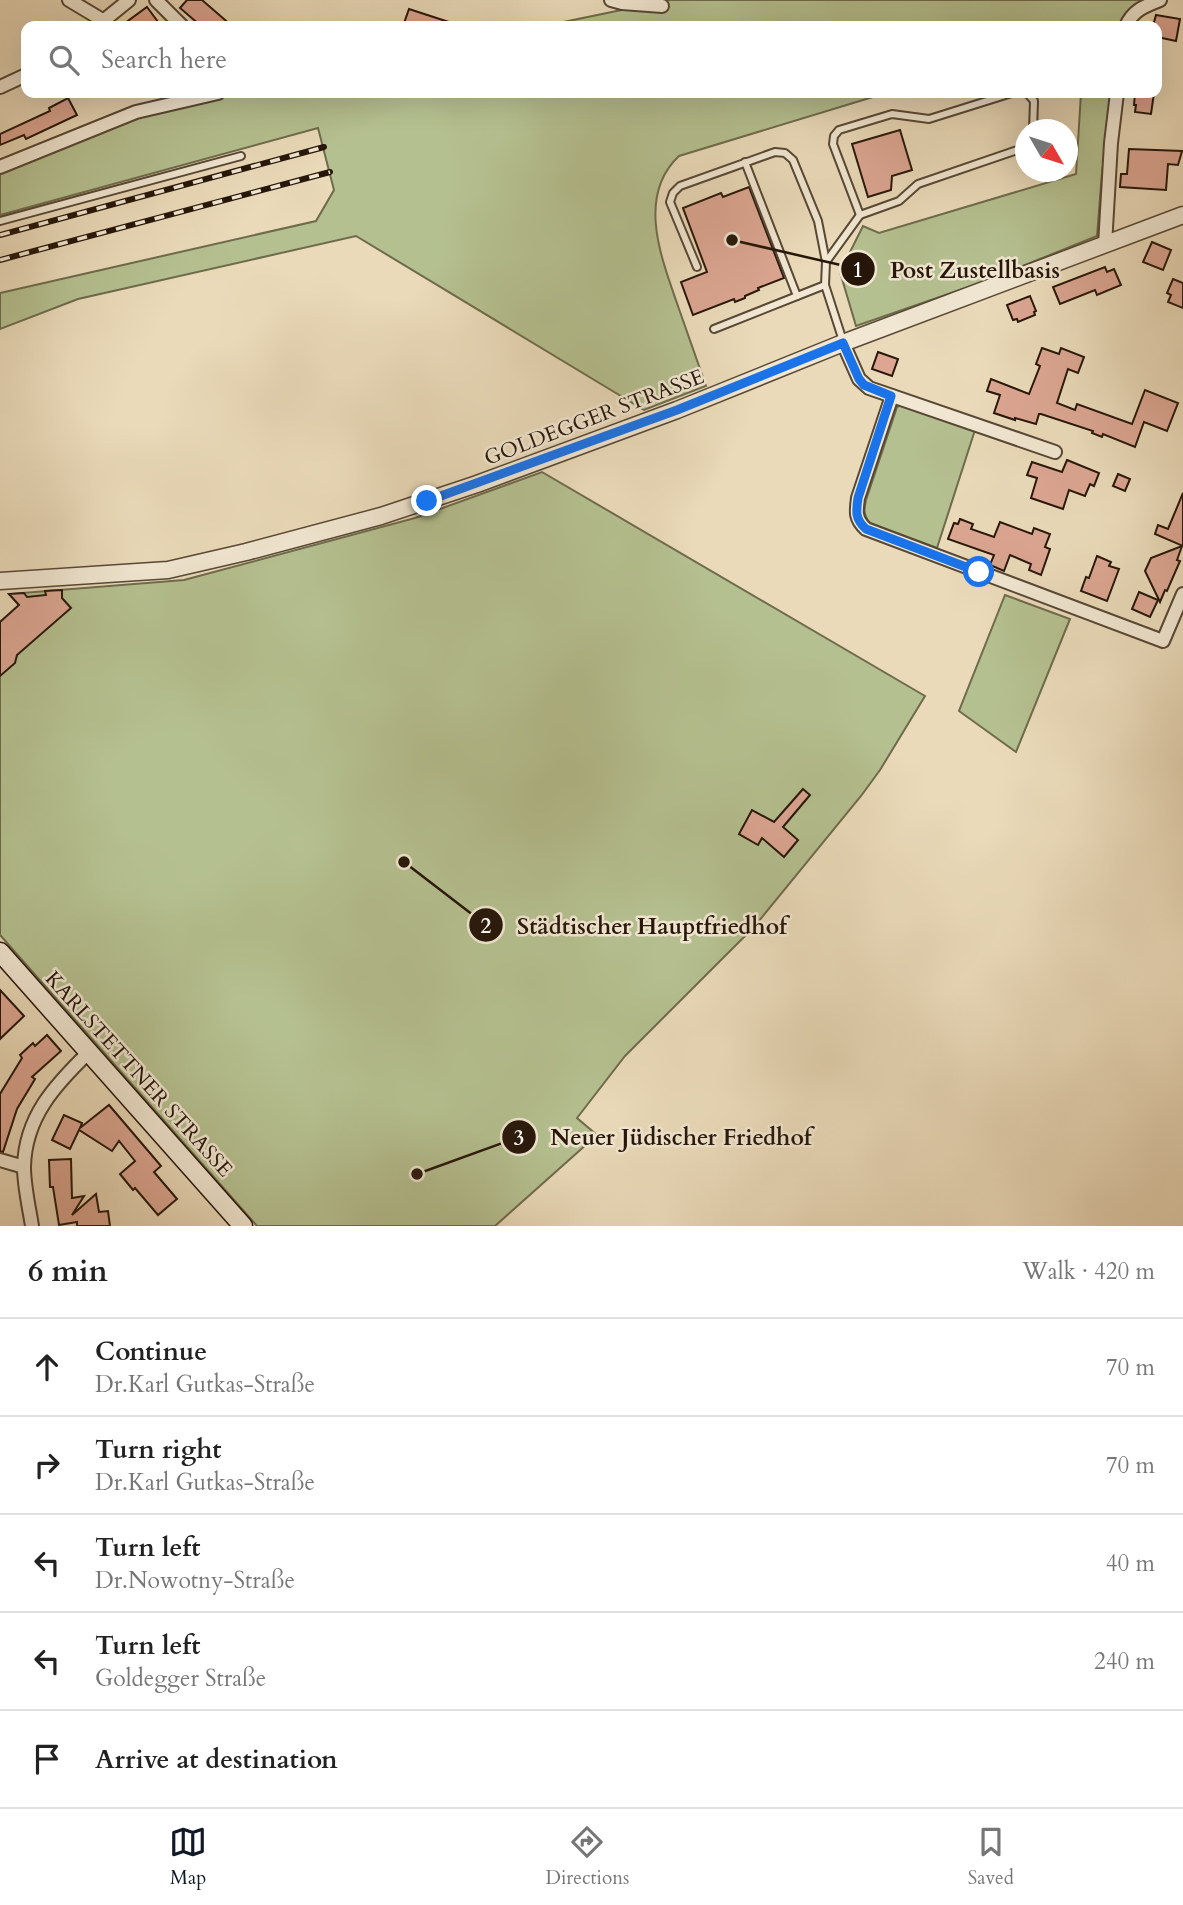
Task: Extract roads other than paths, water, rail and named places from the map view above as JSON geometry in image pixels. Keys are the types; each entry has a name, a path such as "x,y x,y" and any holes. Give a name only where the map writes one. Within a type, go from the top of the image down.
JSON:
{"main road":[{"name":"KARLSTETTNER STRASSE","path":"0,952 243,1226"}],"street":[{"path":"69,0 97,21"},
{"path":"103,21 129,0"},
{"path":"156,0 177,21"},
{"path":"611,0 662,6"},
{"path":"1128,21 1137,11 1160,0"},
{"path":"0,87 21,77"},
{"path":"0,167 136,112 196,98"},
{"path":"1105,245 1116,98"},
{"name":"GOLDEGGER STRASSE","path":"0,581 168,570 381,516 477,484 665,414 843,343 1181,218"},
{"path":"843,343 864,385 1055,452"},
{"path":"891,396 858,498 856,511 859,522 866,529 1163,641 1183,594"},
{"path":"32,1226 24,1167 27,1140 49,1093 89,1052"},
{"path":"0,1160 24,1167"}],"lane":[{"path":"860,215 833,144 834,136 839,130 892,114 929,119 997,98"},
{"path":"1031,98 1034,101 1033,119"},
{"path":"697,267 670,202 673,193 680,186 745,162 775,152 785,153 793,160 818,221 826,262 825,285 843,343"},
{"path":"826,262 860,215 899,201 918,184 1015,152"},
{"path":"0,221 241,156"},
{"path":"745,162 797,296"},
{"path":"714,329 825,285"}],"railway":[{"path":"0,235 324,147"},
{"path":"0,260 330,172"}],"place":[{"name":"Post Zustellbasis","path":"732,240"},
{"name":"Städtischer Hauptfriedhof","path":"404,862"},
{"name":"Neuer Jüdischer Friedhof","path":"417,1174"}]}
